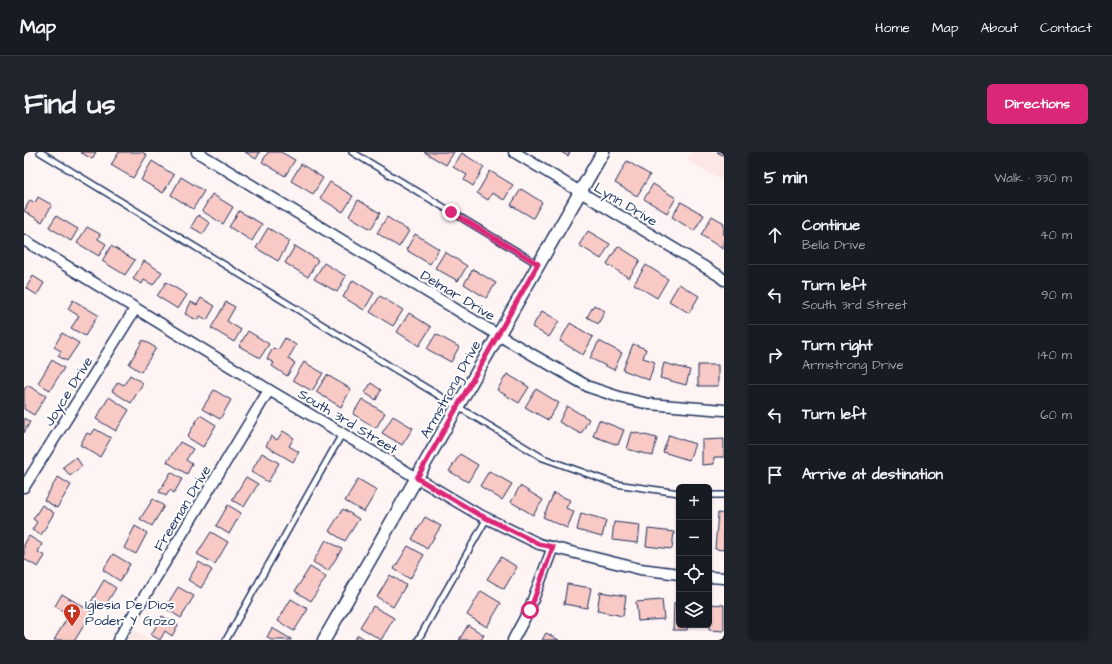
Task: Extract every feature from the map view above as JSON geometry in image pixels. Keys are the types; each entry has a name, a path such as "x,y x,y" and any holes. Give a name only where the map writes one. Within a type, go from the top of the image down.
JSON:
{"street":[{"name":"Delmar Drive","path":"197,152 498,335 589,387 618,397 649,404 724,410"},
{"name":"Lynn Drive","path":"514,152 718,274 724,280"},
{"name":"Armstrong Drive","path":"324,640 603,152"},
{"name":"South 3rd Street","path":"24,240 342,434 487,518 539,544 640,569 676,574"},
{"name":"Joyce Drive","path":"24,487 135,309"},
{"name":"Freeman Drive","path":"118,640 269,390"},
{"path":"513,640 530,610 553,547"},
{"path":"712,577 724,578"}],"lane":[{"path":"40,152 543,458 616,484 676,493"},
{"path":"352,152 538,264"},
{"path":"226,640 342,434"},
{"path":"712,495 724,495"},
{"path":"418,640 487,518"}],"shaded area":[{"path":"692,152 724,152 724,181 687,160"},
{"path":"132,629 150,640 126,640"}],"building":[{"path":"80,152 96,152 92,159"},
{"path":"119,152 142,152 147,155 133,178 111,165"},
{"path":"245,152 260,152 256,159"},
{"path":"268,152 281,152 295,160 285,176 262,162"},
{"path":"424,152 454,152 446,165"},
{"path":"561,152 570,152 568,156"},
{"path":"717,152 724,152 724,156"},
{"path":"462,153 484,167 473,186 464,180 467,175 453,167"},
{"path":"152,161 174,175 163,193 141,180"},
{"path":"627,161 650,175 637,196 615,183"},
{"path":"301,164 323,178 313,194 291,181"},
{"path":"490,171 513,185 504,200 492,193 488,200 477,193"},
{"path":"181,177 204,191 193,209 171,195"},
{"path":"330,182 353,196 343,212 320,198"},
{"path":"653,184 676,198 667,213 644,199"},
{"path":"521,189 542,202 533,218 511,205"},
{"path":"212,194 233,207 223,224 202,211"},
{"path":"38,197 52,205 42,222 24,211 30,200 35,203"},
{"path":"358,200 380,213 371,229 349,216"},
{"path":"681,202 704,215 694,231 672,217"},
{"path":"239,211 262,224 252,241 229,227"},
{"path":"198,215 210,223 203,234 191,227"},
{"path":"56,216 78,229 71,241 49,227"},
{"path":"712,216 724,223 723,249 701,235"},
{"path":"387,217 409,231 399,247 377,233"},
{"path":"87,227 100,234 98,239 106,244 99,256 77,243"},
{"path":"268,228 290,241 278,261 256,248"},
{"path":"588,231 610,244 601,259 579,245"},
{"path":"415,234 439,249 430,264 406,250"},
{"path":"111,246 135,260 125,275 102,261"},
{"path":"295,246 318,260 308,277 285,263"},
{"path":"618,246 640,260 629,278 607,264"},
{"path":"445,252 467,266 458,281 435,268"},
{"path":"144,261 162,272 153,285 144,280 142,284 133,279"},
{"path":"324,263 346,276 337,292 314,279"},
{"path":"646,265 668,279 657,298 634,284"},
{"path":"473,269 496,283 486,298 464,284"},
{"path":"33,276 44,283 37,295 26,288"},
{"path":"353,280 374,293 364,310 343,297"},
{"path":"166,282 187,295 178,309 157,296"},
{"path":"679,284 699,296 689,313 669,301"},
{"path":"380,296 403,310 393,326 370,312"},
{"path":"201,298 215,306 207,320 200,316 197,320 185,314 191,302 197,305"},
{"path":"73,300 98,315 85,336 71,328 79,316 68,309"},
{"path":"226,302 235,307 227,321 241,330 234,342 211,328"},
{"path":"594,305 605,311 598,324 587,317"},
{"path":"542,311 559,321 549,337 532,327"},
{"path":"409,313 431,327 419,346 397,332"},
{"path":"570,323 593,337 583,355 560,341"},
{"path":"248,331 269,344 260,358 239,346"},
{"path":"62,333 79,343 67,361 58,356 61,351 54,347"},
{"path":"436,334 459,347 451,362 427,349"},
{"path":"285,338 296,345 288,359 295,363 287,376 272,366 274,363 267,359 273,348 278,350"},
{"path":"143,340 156,348 141,372 129,364"},
{"path":"599,341 622,353 614,370 590,358"},
{"path":"633,344 646,349 643,358 655,362 649,380 623,370"},
{"path":"52,360 64,368 50,390 38,383"},
{"path":"304,362 323,373 312,391 293,380"},
{"path":"664,363 690,370 686,385 660,378"},
{"path":"698,365 718,365 718,386 698,386"},
{"path":"507,374 529,387 519,403 497,390"},
{"path":"130,375 143,383 131,403 112,391 118,382 124,385"},
{"path":"327,375 351,389 341,407 316,392"},
{"path":"371,383 381,390 376,400 365,393"},
{"path":"27,385 46,396 34,415 24,409 24,390"},
{"path":"536,389 559,403 548,420 525,407"},
{"path":"214,390 231,400 220,419 202,409"},
{"path":"109,397 129,410 116,431 96,419"},
{"path":"362,399 385,413 376,428 353,414"},
{"path":"567,406 589,419 581,434 559,422"},
{"path":"200,415 216,425 203,447 187,437"},
{"path":"393,416 413,428 402,445 382,433"},
{"path":"24,418 30,422 24,433"},
{"path":"599,420 624,430 618,445 593,436"},
{"path":"95,429 111,438 100,457 80,445 87,433 91,435"},
{"path":"283,431 294,438 289,446 299,452 293,462 266,446 271,436 277,440"},
{"path":"632,432 657,438 653,456 627,449"},
{"path":"669,435 695,444 689,460 663,452"},
{"path":"724,439 724,457 714,457 714,464 702,465 702,440"},
{"path":"180,442 193,449 186,460 192,464 187,474 167,462"},
{"path":"262,453 279,463 268,482 251,472"},
{"path":"460,454 478,465 468,482 449,471"},
{"path":"76,457 82,466 70,476 63,467"},
{"path":"489,471 512,484 502,500 480,486"},
{"path":"171,472 182,479 174,493 170,490 166,496 159,492"},
{"path":"58,477 71,485 57,508 44,500"},
{"path":"246,477 258,484 244,507 232,500"},
{"path":"358,479 377,490 364,512 345,501"},
{"path":"520,486 543,500 533,515 511,502"},
{"path":"554,493 570,500 566,508 574,512 567,528 543,517"},
{"path":"153,499 164,506 152,526 140,519"},
{"path":"42,505 54,513 41,535 32,530 37,522 33,519"},
{"path":"228,505 241,513 229,534 216,526"},
{"path":"343,509 359,519 345,541 329,531"},
{"path":"581,513 606,520 602,537 577,530"},
{"path":"718,513 724,514 724,550 715,549"},
{"path":"425,517 441,526 427,549 412,539"},
{"path":"614,522 640,525 638,543 612,540"},
{"path":"135,526 147,533 136,554 124,548"},
{"path":"648,529 674,532 672,549 646,546"},
{"path":"211,532 228,542 215,564 197,554"},
{"path":"29,536 42,544 38,552 45,556 38,567 24,559 24,545"},
{"path":"326,540 342,549 328,571 313,562"},
{"path":"408,546 424,555 410,579 394,569"},
{"path":"113,554 130,564 120,581 103,570"},
{"path":"501,557 517,567 504,589 487,579"},
{"path":"199,562 212,570 201,588 188,580"},
{"path":"310,567 326,577 311,601 295,591"},
{"path":"390,575 406,585 393,607 377,597"},
{"path":"104,580 116,588 103,609 91,602"},
{"path":"567,584 591,588 587,608 564,604"},
{"path":"178,587 194,596 181,618 165,608"},
{"path":"481,591 501,603 487,627 467,615"},
{"path":"600,592 626,596 623,616 597,611"},
{"name":"Iglesia De Dios Poder Y Gozo","path":"62,594 92,612 75,640 54,640 69,615 55,606"},
{"path":"291,599 308,609 294,631 278,621"},
{"path":"662,600 664,619 638,621 636,602"},
{"path":"674,603 676,603 676,628 687,628 687,630 673,630"},
{"path":"712,604 724,605 724,631 709,630 709,628 712,628"},
{"path":"373,606 394,618 381,640 360,627"},
{"path":"162,616 178,625 172,636 165,631 160,640 151,635"},
{"path":"468,625 484,635 481,640 459,640"},
{"path":"272,628 291,640 271,640 267,637"},
{"path":"546,633 559,640 542,640"},
{"path":"358,635 366,640 354,640"}],"place":[{"name":"Iglesia De Dios Poder Y Gozo","path":"72,627"}],"route":[{"path":"451,212 538,264 417,478 476,513 539,544 553,547 530,610"}]}
